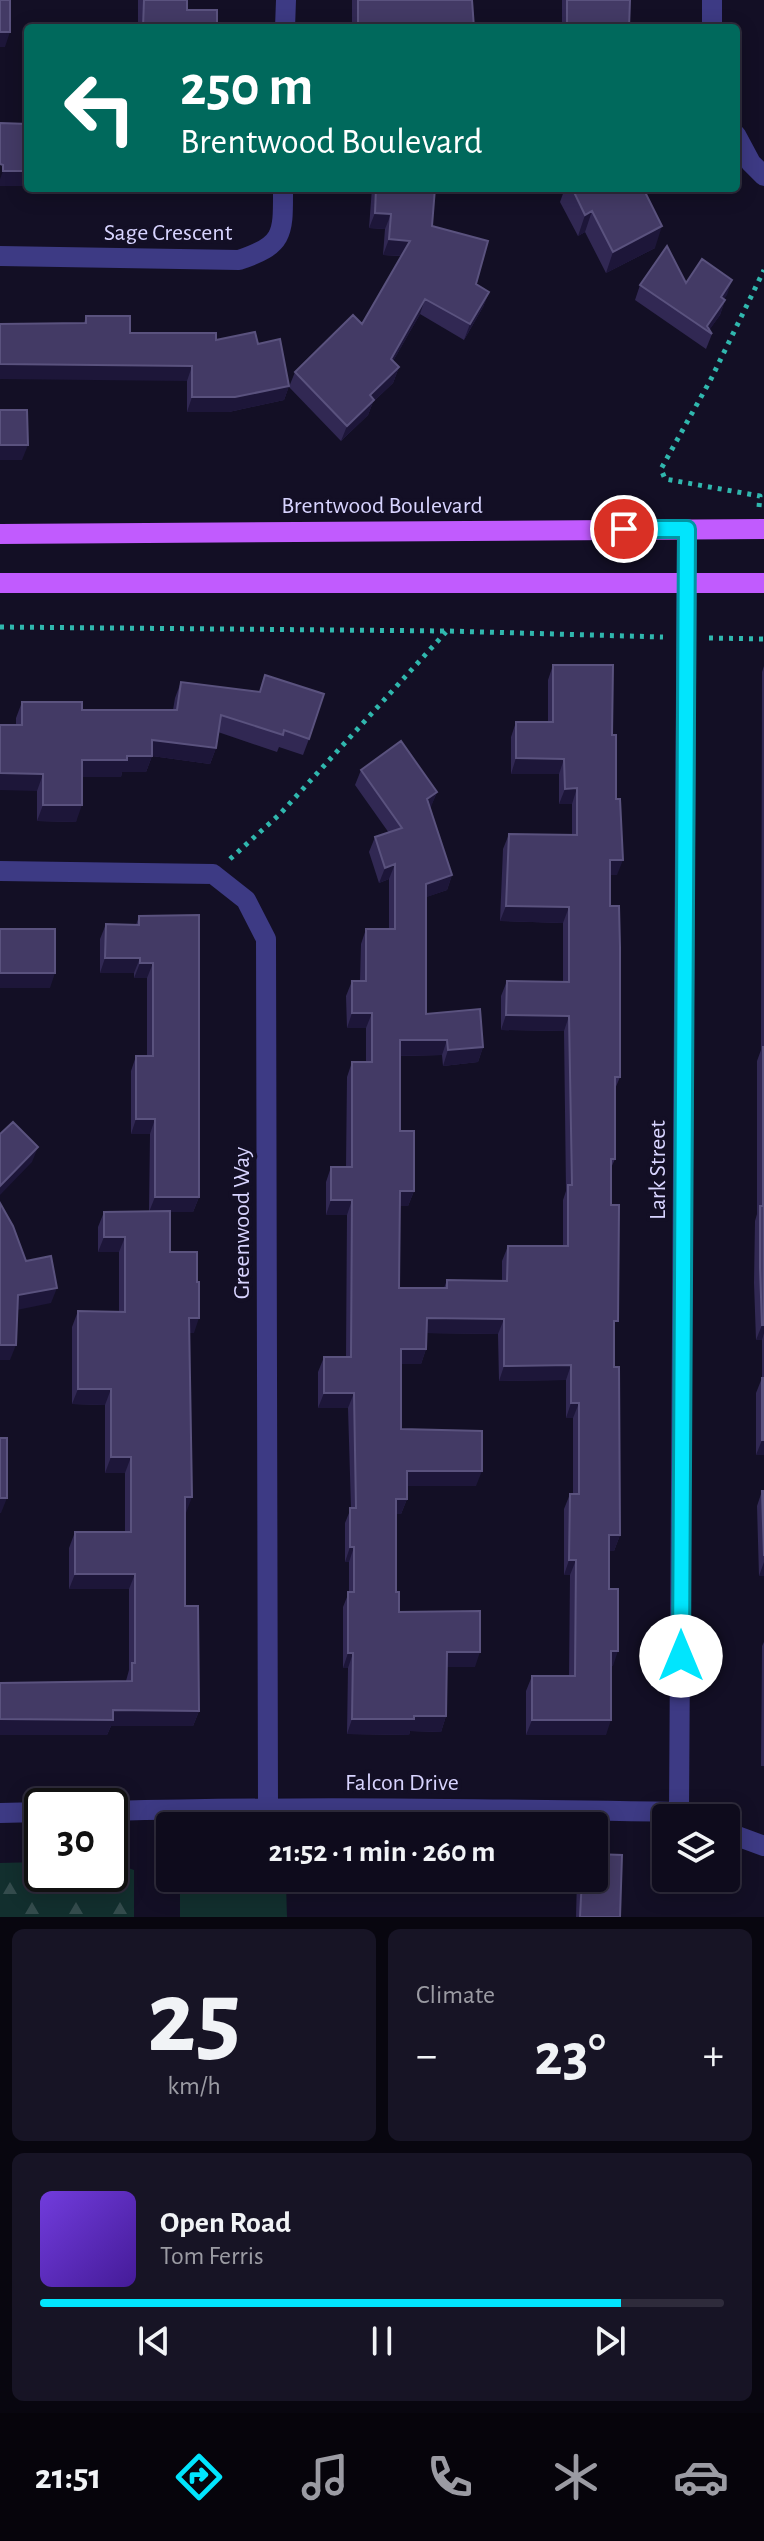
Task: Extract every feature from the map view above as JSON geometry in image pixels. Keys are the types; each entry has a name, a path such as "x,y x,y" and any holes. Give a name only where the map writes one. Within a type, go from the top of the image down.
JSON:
{"main road":[{"name":"Brentwood Boulevard","path":"0,534 764,529"},
{"path":"0,583 764,583"}],"street":[{"path":"285,24 286,0"},
{"path":"712,0 712,24"},
{"path":"740,142 751,163 764,176"},
{"name":"Sage Crescent","path":"0,256 239,260 266,251 283,228 283,192"},
{"name":"Lark Street","path":"686,1804 687,529"},
{"path":"0,871 213,874"},
{"name":"Greenwood Way","path":"213,874 246,900 266,939 268,1807"},
{"name":"Falcon Drive","path":"128,1811 268,1807 652,1814"},
{"path":"0,1813 24,1812"},
{"path":"740,1837 764,1846"}],"path":[{"path":"749,508 759,508 760,496 665,479 661,469 711,379 764,270"},
{"path":"0,627 447,631 764,639"},
{"path":"213,874 280,814 447,631"}],"green space":[{"path":"24,1862 24,1892 128,1892 128,1868 134,1870 134,1917 0,1917 0,1863"},
{"path":"180,1892 286,1892 287,1917 180,1917"}],"building":[{"path":"0,0 10,0 10,32 0,32"},
{"path":"144,0 187,0 187,10 217,10 217,24 143,24"},
{"path":"358,0 472,0 474,24 358,24"},
{"path":"567,0 630,0 629,24 567,24"},
{"path":"0,123 24,124 24,171 3,171 0,164"},
{"path":"376,192 435,192 432,226 488,241 476,284 489,292 470,324 425,299 391,359 399,367 370,395 374,400 347,426 295,372 353,315 362,324 410,241 389,239 391,214 375,213"},
{"path":"574,192 645,192 662,226 613,252 592,211 585,215"},
{"path":"667,246 686,283 702,259 732,280 721,297 725,300 707,326 712,334 640,285"},
{"path":"86,316 130,316 130,333 216,333 216,340 255,332 258,344 280,339 289,386 235,397 192,397 192,366 0,364 0,324 86,323"},
{"path":"0,410 27,410 28,445 0,445"},
{"path":"553,665 613,665 612,735 616,735 616,799 620,799 623,860 610,860 610,906 619,906 620,947 620,1077 615,1077 615,1159 611,1159 611,1205 619,1205 618,1321 614,1321 614,1367 619,1367 620,1535 609,1535 609,1589 618,1589 618,1651 611,1651 611,1720 532,1720 532,1676 575,1676 576,1560 569,1560 570,1494 579,1494 579,1403 571,1403 571,1365 504,1366 504,1319 427,1318 426,1349 401,1349 401,1429 482,1431 482,1471 407,1471 407,1499 396,1499 396,1592 399,1592 399,1612 480,1611 480,1652 447,1652 446,1716 352,1719 353,1653 348,1653 348,1592 354,1592 350,1508 356,1508 354,1393 324,1393 324,1357 351,1357 352,1200 331,1200 331,1167 352,1167 352,1062 372,1062 372,1013 352,1013 352,981 366,981 366,929 395,929 395,864 385,868 375,837 402,828 361,770 401,741 437,792 427,799 452,875 426,884 426,1014 480,1009 483,1047 448,1050 447,1040 400,1040 400,1131 414,1131 414,1191 400,1191 399,1288 447,1288 447,1280 507,1281 508,1246 568,1246 568,1185 572,1185 569,1016 506,1015 507,981 569,982 569,907 506,906 509,834 577,835 577,788 565,789 564,759 516,758 516,722 553,722"},
{"path":"265,675 324,694 309,739 284,730 283,735 221,715 216,748 152,740 152,756 127,756 127,760 82,760 82,805 43,805 43,774 0,773 0,725 22,725 22,702 82,702 82,710 177,710 181,682 260,692"},
{"path":"199,915 199,1197 155,1197 155,1119 136,1119 136,1056 153,1056 153,963 140,963 140,958 105,958 106,924 139,925 139,916"},
{"path":"0,929 55,929 55,973 0,973"},
{"path":"763,1047 764,1325 762,1325 760,1206 763,1206"},
{"path":"13,1122 38,1147 0,1186 0,1134"},
{"path":"0,1203 13,1226 26,1261 51,1256 57,1288 18,1295 16,1345 0,1345"},
{"path":"170,1211 170,1252 197,1252 199,1282 199,1318 189,1318 192,1497 185,1497 185,1606 198,1606 199,1711 113,1710 113,1720 0,1719 0,1683 132,1681 132,1663 135,1663 135,1574 75,1574 75,1532 131,1532 131,1457 111,1457 111,1389 78,1389 78,1311 125,1312 125,1237 104,1237 104,1212"},
{"path":"764,1378 764,1440 762,1440"},
{"path":"0,1438 7,1438 7,1498 0,1498"},
{"path":"762,1491 764,1491 764,1556"},
{"path":"608,1854 622,1855 620,1917 580,1917 581,1892 608,1892"}],"route":[{"path":"624,529 687,529 681,1656"}]}
